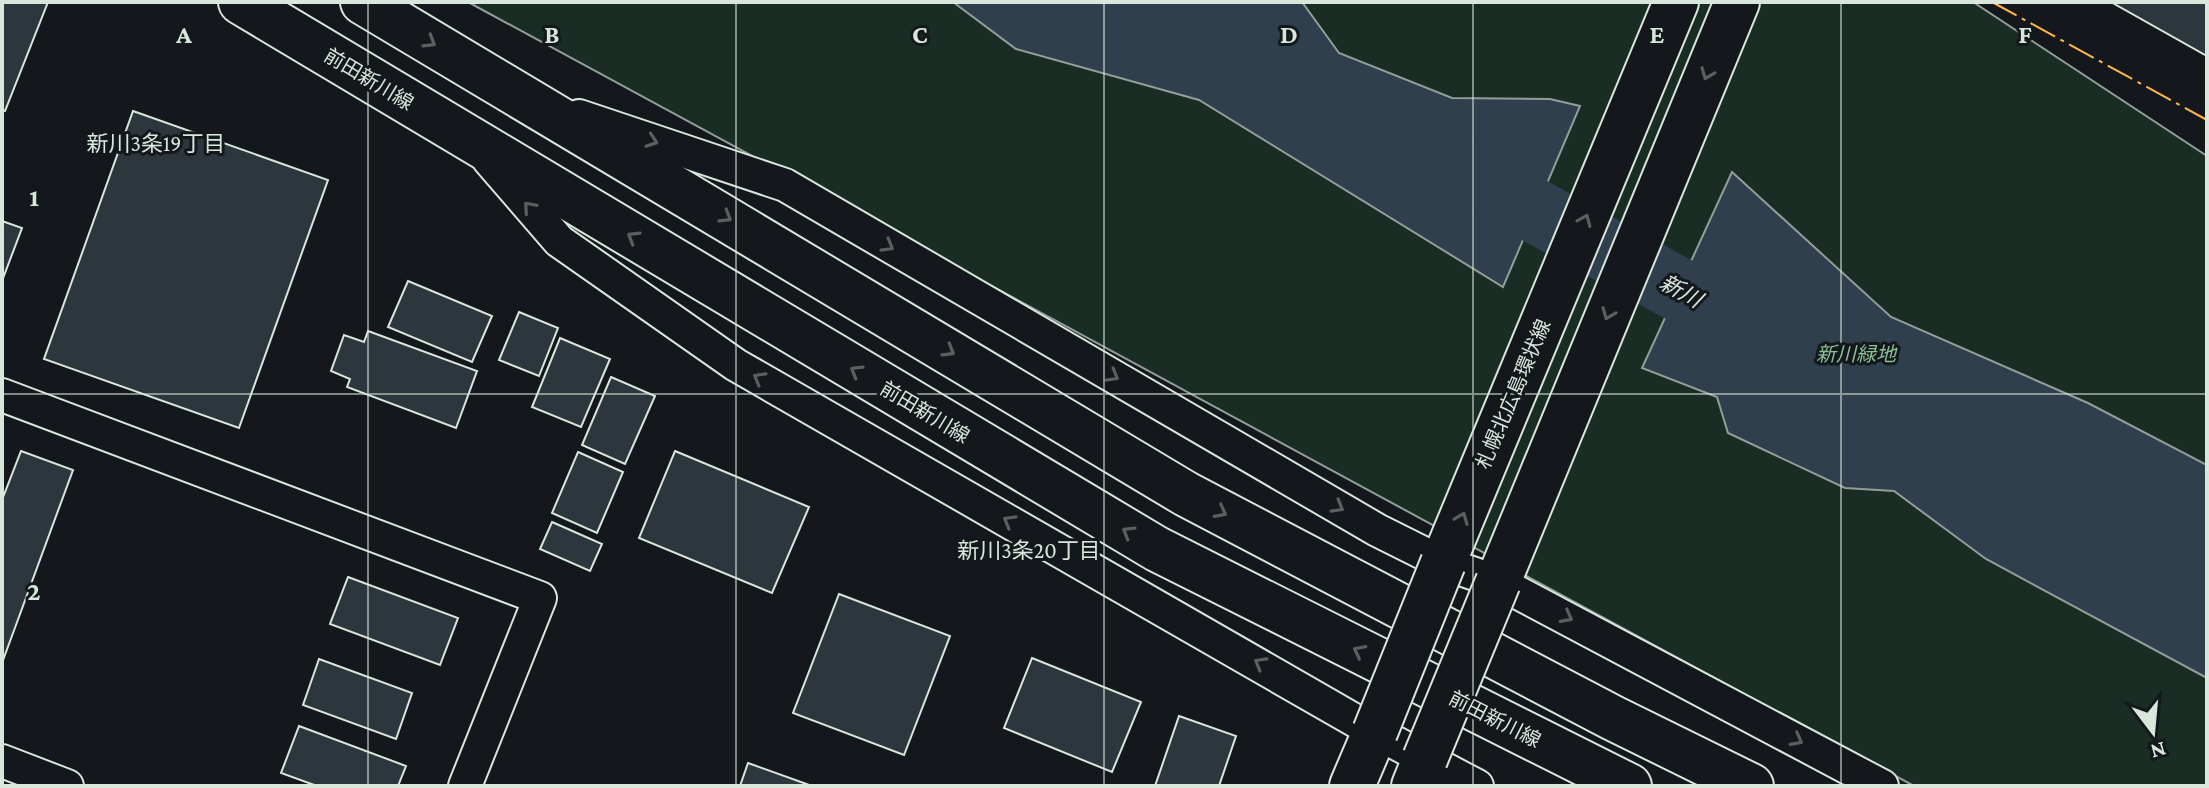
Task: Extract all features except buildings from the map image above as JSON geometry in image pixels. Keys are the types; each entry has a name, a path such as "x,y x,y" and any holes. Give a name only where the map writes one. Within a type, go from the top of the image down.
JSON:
{"main road":[{"name":"前田新川線","path":"241,2 1157,549 1629,786"},
{"path":"363,2 1186,494 1613,718 1751,786"},
{"name":"札幌北広島環状線","path":"1352,786 1676,2"},
{"path":"1420,772 1737,2"}],"street":[{"path":"525,98 785,185 1377,530 1443,563 1498,582 1882,786"},
{"path":"474,142 559,241 736,365 1375,732 1420,772 1477,786"},
{"path":"2,395 540,598 465,786"},
{"path":"2,761 67,786"}],"green space":[{"name":"新川緑地","path":"468,2 1973,2 2207,156 2207,786 1914,786"}],"water":[{"path":"953,2 1302,2 1339,53 1452,98 1550,99 1580,106 1503,287 1199,100 1016,49"},
{"path":"1732,172 1891,317 2088,403 2207,465 2207,678 1986,559 1894,491 1845,488 1728,433 1717,397 1642,368"}],"waterway":[{"name":"新川","path":"1459,169 1756,332"}],"power":[{"path":"1992,2 2207,120"}],"district":[{"name":"新川3条19丁目","path":"156,143"},
{"name":"新川3条20丁目","path":"1029,550"}]}
